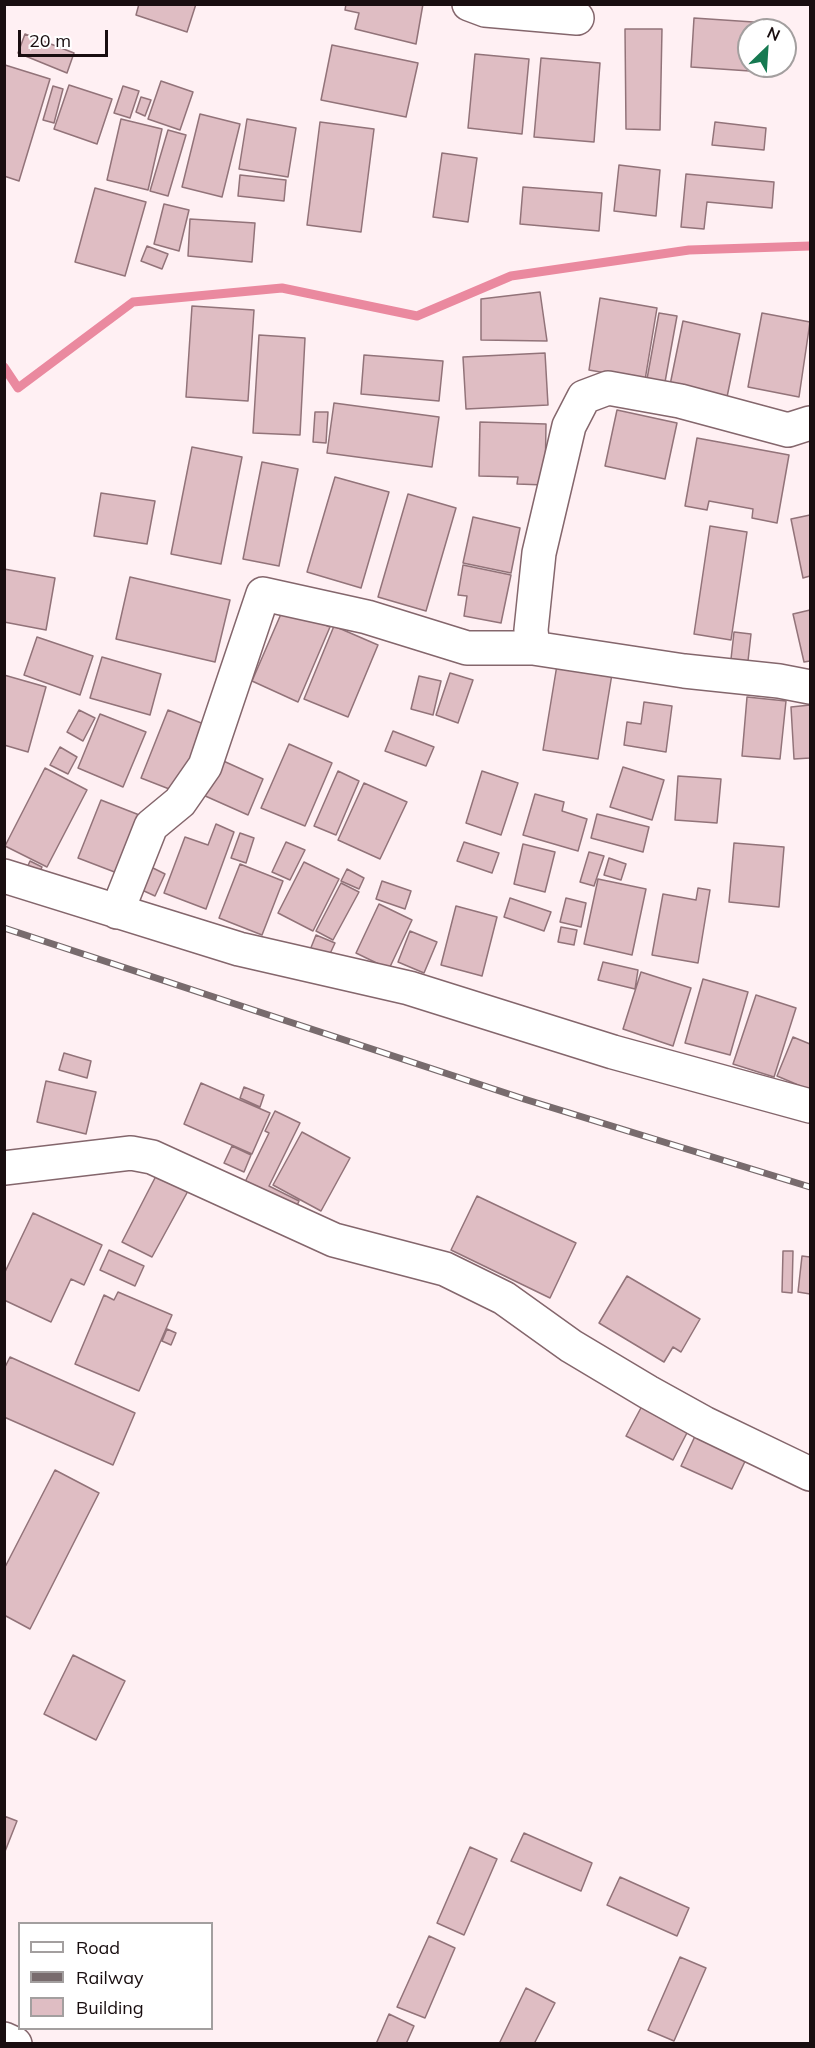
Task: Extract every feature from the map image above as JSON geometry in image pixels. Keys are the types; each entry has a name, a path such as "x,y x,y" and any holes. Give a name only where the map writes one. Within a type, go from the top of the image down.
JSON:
{"street":[{"path":"469,4 485,10 577,18"},
{"path":"532,648 531,630 539,553 569,426 584,397 608,388 680,401 788,430 810,423"},
{"path":"117,912 152,826 180,802 205,765 263,594 367,617 466,648 532,648 810,687"},
{"path":"4,876 239,949 409,988 613,1052 810,1106"},
{"path":"4,1168 131,1153 152,1158 334,1240 445,1269 504,1298 571,1346 648,1392 704,1423 810,1474"},
{"path":"4,2039 15,2043"}],"building":[{"path":"139,4 196,4 187,32 136,15"},
{"path":"346,4 423,4 416,44 355,29 359,13 345,10"},
{"path":"694,18 737,21 737,70 691,67"},
{"path":"625,29 662,29 660,130 626,129"},
{"path":"25,34 74,53 67,73 18,53"},
{"path":"332,45 418,63 406,117 321,100"},
{"path":"475,54 529,59 522,134 468,128"},
{"path":"541,58 600,63 594,142 534,137"},
{"path":"5,65 50,79 19,181 4,176"},
{"path":"161,81 193,92 180,130 148,119"},
{"path":"69,85 112,99 97,144 54,129"},
{"path":"53,86 63,89 54,123 43,120"},
{"path":"123,86 139,91 130,118 114,113"},
{"path":"141,97 151,100 145,116 136,112"},
{"path":"200,114 240,124 222,197 182,187"},
{"path":"121,119 162,129 148,190 107,180"},
{"path":"247,119 296,128 288,177 239,169"},
{"path":"320,122 374,129 361,232 307,225"},
{"path":"715,122 766,128 764,150 712,145"},
{"path":"168,130 186,135 168,196 150,191"},
{"path":"442,153 477,158 468,222 433,217"},
{"path":"619,165 660,170 656,216 614,211"},
{"path":"686,174 774,182 772,208 707,202 704,229 681,227"},
{"path":"240,175 286,180 284,201 238,196"},
{"path":"523,187 602,193 599,231 520,224"},
{"path":"95,188 146,202 125,276 75,262"},
{"path":"164,204 189,210 179,251 154,244"},
{"path":"190,219 255,223 252,262 188,256"},
{"path":"147,246 168,254 162,269 141,261"},
{"path":"540,292 547,341 481,340 481,299"},
{"path":"600,298 657,308 645,380 589,370"},
{"path":"192,306 254,310 248,401 186,397"},
{"path":"659,313 677,316 665,382 647,379"},
{"path":"762,313 810,322 799,397 748,387"},
{"path":"683,321 740,334 727,397 670,385"},
{"path":"259,335 305,338 300,435 253,433"},
{"path":"545,353 548,405 466,409 463,357"},
{"path":"364,355 443,361 439,401 361,394"},
{"path":"334,403 439,417 432,467 327,453"},
{"path":"617,410 677,423 665,479 605,466"},
{"path":"315,412 328,412 326,443 313,442"},
{"path":"480,422 546,424 545,485 517,484 518,477 479,476"},
{"path":"697,438 789,455 777,523 752,518 753,509 709,501 707,510 685,506"},
{"path":"192,447 242,457 221,564 171,554"},
{"path":"262,462 298,469 279,566 243,559"},
{"path":"335,477 389,492 361,588 307,572"},
{"path":"101,493 155,501 147,544 94,536"},
{"path":"408,494 456,508 426,611 378,597"},
{"path":"810,515 810,576 803,578 791,519"},
{"path":"473,517 520,528 511,573 463,563"},
{"path":"710,526 747,532 731,640 694,634"},
{"path":"463,565 511,575 501,623 464,616 467,596 458,595"},
{"path":"4,569 55,578 46,630 4,622"},
{"path":"130,577 230,600 215,662 116,639"},
{"path":"284,607 330,627 298,702 252,681"},
{"path":"810,610 810,661 804,662 793,614"},
{"path":"334,626 378,645 348,717 304,699"},
{"path":"734,632 751,634 748,661 731,659"},
{"path":"37,637 93,656 80,695 24,675"},
{"path":"102,657 161,674 150,715 90,698"},
{"path":"557,665 612,674 598,759 543,750"},
{"path":"450,673 473,680 458,723 436,715"},
{"path":"4,675 46,687 28,752 4,745"},
{"path":"419,676 441,681 433,715 411,709"},
{"path":"747,697 786,701 780,759 742,756"},
{"path":"644,702 672,706 666,752 624,745 627,722 641,724"},
{"path":"810,705 810,758 794,759 791,707"},
{"path":"79,710 95,718 83,741 67,732"},
{"path":"168,710 209,726 182,794 141,778"},
{"path":"100,714 146,732 123,787 78,768"},
{"path":"393,731 434,747 426,766 385,751"},
{"path":"289,744 332,763 305,826 261,808"},
{"path":"60,747 77,757 68,774 50,765"},
{"path":"219,759 263,779 248,815 203,795"},
{"path":"623,767 664,780 652,820 610,807"},
{"path":"45,768 87,790 47,867 5,846"},
{"path":"338,771 359,781 336,835 314,826"},
{"path":"482,771 518,783 501,835 466,823"},
{"path":"678,776 721,779 717,823 675,820"},
{"path":"364,783 407,802 380,859 338,840"},
{"path":"535,794 564,802 562,811 587,819 578,851 523,835"},
{"path":"101,800 147,818 125,876 78,858"},
{"path":"597,814 649,827 643,852 591,838"},
{"path":"216,824 234,832 206,909 164,893 185,837 208,845"},
{"path":"240,833 254,838 246,863 231,858"},
{"path":"286,842 305,850 290,880 272,872"},
{"path":"464,842 499,853 492,873 457,861"},
{"path":"734,843 784,847 779,907 729,902"},
{"path":"523,844 555,852 545,892 514,884"},
{"path":"589,852 604,856 594,886 580,882"},
{"path":"609,858 626,864 621,880 604,875"},
{"path":"30,861 42,867 39,874 27,868"},
{"path":"141,862 165,874 155,896 131,885"},
{"path":"304,862 339,879 313,931 278,913"},
{"path":"240,864 283,881 262,935 219,918"},
{"path":"347,869 364,878 359,889 341,881"},
{"path":"598,879 646,889 632,955 584,944"},
{"path":"382,881 411,891 405,909 376,899"},
{"path":"341,883 359,892 333,940 316,931"},
{"path":"698,888 710,890 698,963 652,955 663,894 696,900"},
{"path":"510,898 551,912 544,931 504,917"},
{"path":"566,898 586,903 581,927 560,922"},
{"path":"379,904 412,920 389,969 356,953"},
{"path":"456,906 497,917 482,976 441,965"},
{"path":"561,927 577,930 574,945 558,942"},
{"path":"410,931 437,942 424,973 398,962"},
{"path":"316,935 335,943 328,958 310,950"},
{"path":"603,962 638,970 635,989 598,980"},
{"path":"641,972 691,988 673,1046 623,1029"},
{"path":"703,979 748,992 730,1055 685,1043"},
{"path":"756,995 796,1008 774,1077 733,1064"},
{"path":"793,1037 810,1044 810,1090 777,1076"},
{"path":"64,1053 91,1061 87,1078 59,1070"},
{"path":"46,1081 96,1092 86,1134 37,1122"},
{"path":"201,1083 270,1113 252,1154 184,1124"},
{"path":"244,1087 264,1095 260,1107 240,1098"},
{"path":"275,1111 300,1123 269,1186 299,1201 296,1208 245,1182 269,1133 265,1131"},
{"path":"302,1132 350,1158 321,1211 273,1185"},
{"path":"232,1146 251,1155 244,1172 224,1163"},
{"path":"157,1174 188,1191 152,1257 122,1242"},
{"path":"477,1196 576,1243 550,1298 451,1250"},
{"path":"33,1213 102,1245 84,1285 71,1279 51,1322 4,1300 4,1274"},
{"path":"109,1250 144,1266 135,1286 100,1270"},
{"path":"783,1251 793,1251 792,1293 782,1292"},
{"path":"802,1256 810,1257 810,1294 798,1292"},
{"path":"627,1276 700,1319 681,1352 673,1347 664,1362 599,1323"},
{"path":"118,1292 172,1315 139,1391 75,1364 104,1295 114,1300"},
{"path":"167,1329 176,1333 171,1345 162,1341"},
{"path":"10,1357 135,1413 113,1465 4,1417 4,1369"},
{"path":"643,1404 690,1427 673,1460 626,1436"},
{"path":"697,1432 748,1455 732,1489 681,1466"},
{"path":"55,1470 99,1493 30,1629 4,1615 4,1569"},
{"path":"73,1655 125,1681 96,1740 44,1714"},
{"path":"4,1816 17,1821 4,1854"},
{"path":"524,1833 592,1863 581,1891 511,1861"},
{"path":"470,1847 497,1859 464,1935 437,1923"},
{"path":"620,1877 689,1908 677,1936 607,1905"},
{"path":"429,1936 455,1948 425,2018 397,2007"},
{"path":"680,1957 706,1968 674,2041 648,2030"},
{"path":"526,1988 555,2003 534,2044 499,2044"},
{"path":"389,2014 414,2026 406,2044 376,2044"}],"waterway":[{"path":"4,367 18,388 133,302 282,288 417,316 511,276 689,250 810,246"}],"railway":[{"path":"4,928 524,1099 810,1187"}]}
